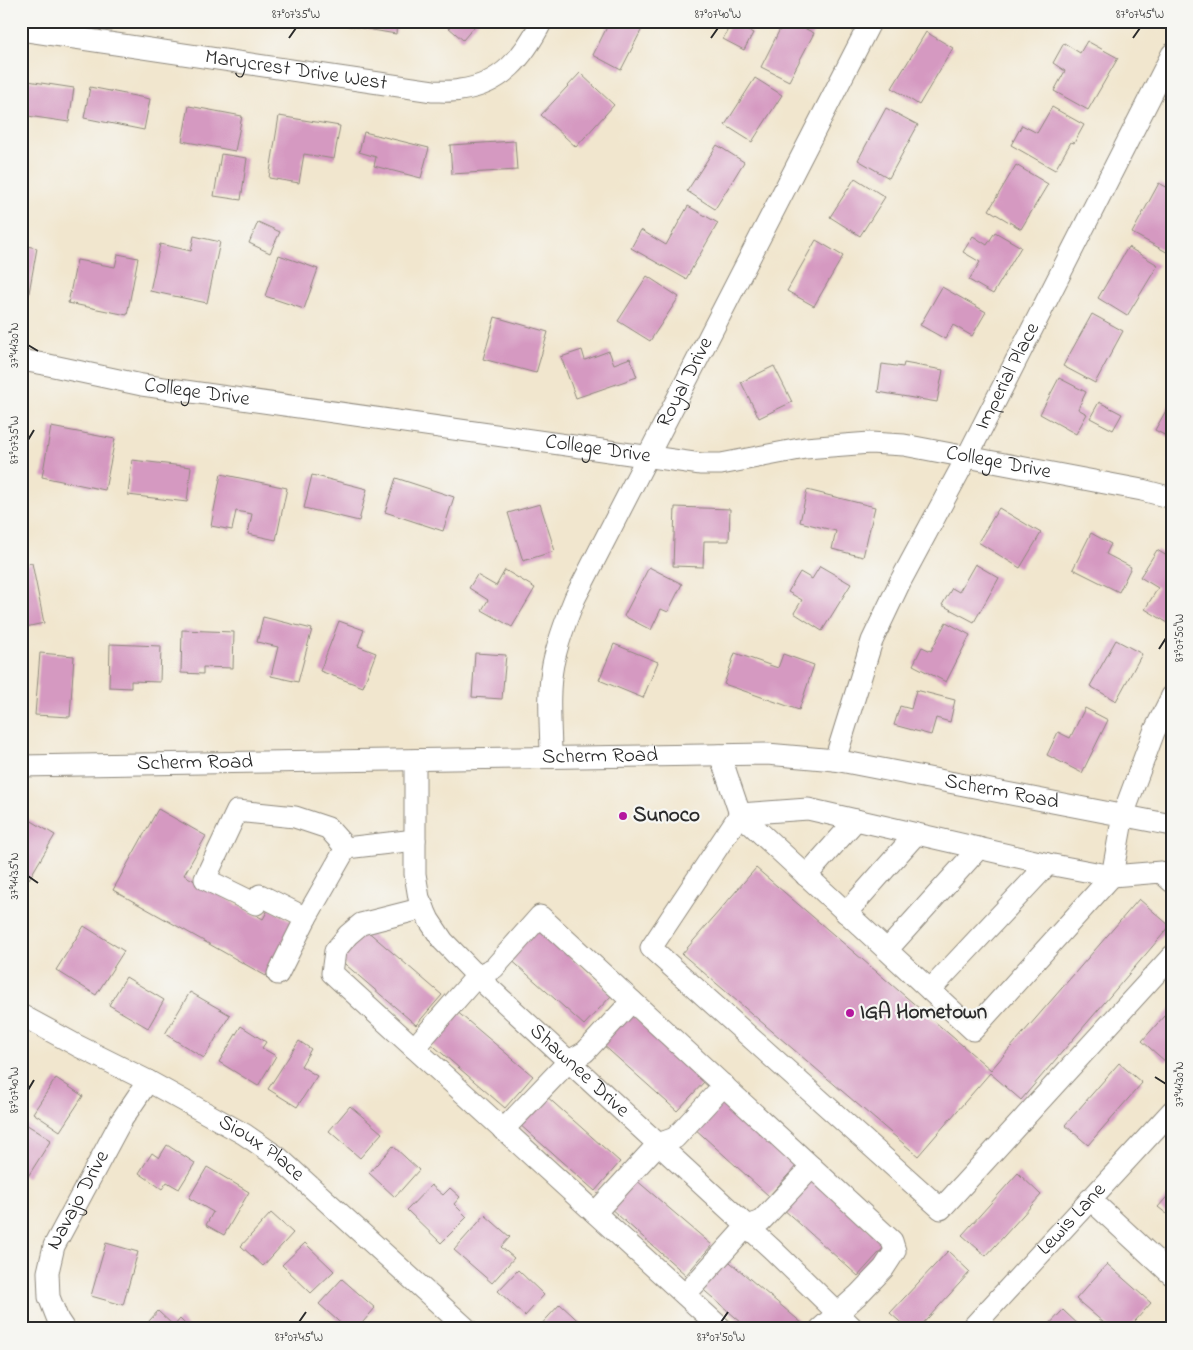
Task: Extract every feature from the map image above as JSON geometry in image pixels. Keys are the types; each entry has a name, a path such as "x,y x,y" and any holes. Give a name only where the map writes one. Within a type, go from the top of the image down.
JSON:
{"street":[{"name":"Marycrest Drive West","path":"21,30 433,91 460,90 485,84 507,71 524,53 542,21"},
{"name":"Royal Drive","path":"552,757 550,692 553,665 561,633 575,598 871,21"},
{"name":"Imperial Place","path":"835,760 872,641 900,582 1172,54"},
{"name":"College Drive","path":"21,360 142,384 701,464 721,464 804,448 870,443 904,446 966,457 1142,490 1172,498"},
{"path":"720,754 740,814 973,1030 1112,876 1122,815 1154,732 1172,696"},
{"name":"Scherm Road","path":"21,766 768,754 835,760 1172,825"},
{"name":"Shawnee Drive","path":"415,760 415,874 420,898 429,920 444,941 478,976 748,1226 854,1329"},
{"path":"740,814 808,809 1048,864 1112,876 1161,872 1172,882"},
{"path":"306,918 260,895 256,904 206,879 236,811 295,817 328,828 346,848"},
{"path":"740,814 651,948 940,1209 1172,956"},
{"path":"806,876 856,820"},
{"path":"846,912 916,834"},
{"path":"346,848 415,840"},
{"path":"278,974 306,918 346,848"},
{"path":"887,950 979,848"},
{"path":"930,990 1048,864"},
{"path":"424,908 360,924 335,951 332,973 722,1329"},
{"path":"414,1048 478,976 494,968 540,916 892,1241 895,1251 884,1268 859,1294 820,1329"},
{"path":"503,1130 568,1060 585,1052 632,1001"},
{"name":"Sioux Place","path":"21,1015 148,1081 244,1134 279,1158 467,1329"},
{"name":"Navajo Drive","path":"64,1329 58,1320 49,1296 48,1272 54,1246 121,1122 148,1081"},
{"path":"595,1213 658,1144 675,1138 724,1085"},
{"name":"Lewis Lane","path":"971,1329 1172,1111"},
{"path":"685,1295 748,1226 761,1220 812,1167"},
{"path":"1090,1199 1172,1275"}],"building":[{"path":"397,21 396,34 326,22"},
{"path":"441,21 479,21 463,40"},
{"path":"610,21 646,21 621,70 593,55"},
{"path":"732,21 753,33 744,50 723,39"},
{"path":"784,21 790,21 814,33 789,81 761,67"},
{"path":"926,32 953,48 919,105 892,88"},
{"path":"1087,41 1118,58 1088,110 1054,91 1065,71 1053,63 1064,43 1080,53"},
{"path":"580,73 614,105 576,147 541,115"},
{"path":"755,78 782,95 752,142 725,125"},
{"path":"21,80 74,88 69,122 21,115"},
{"path":"90,87 150,99 144,130 84,118"},
{"path":"189,106 242,116 235,151 182,141"},
{"path":"1052,107 1084,125 1074,143 1071,142 1055,170 1011,145 1022,125 1037,133"},
{"path":"886,108 918,125 889,178 858,160"},
{"path":"279,116 340,126 334,159 304,154 299,183 269,178"},
{"path":"364,132 429,148 421,178 374,166 376,157 359,152"},
{"path":"515,141 517,170 452,174 450,145"},
{"path":"717,145 744,162 715,209 687,191"},
{"path":"221,154 247,158 241,200 214,196"},
{"path":"1016,165 1048,184 1021,229 989,210"},
{"path":"855,178 885,197 860,236 830,217"},
{"path":"1159,183 1172,190 1172,255 1132,233"},
{"path":"688,206 718,223 686,279 631,248 641,230 666,245"},
{"path":"258,222 280,232 270,253 249,243"},
{"path":"995,232 1021,247 993,294 969,280 980,262 963,252 973,236 987,245"},
{"path":"194,236 220,242 207,303 150,291 160,244 191,251"},
{"path":"816,240 843,256 814,306 787,291"},
{"path":"21,245 37,248 28,298 21,297"},
{"path":"1128,247 1158,265 1127,316 1098,298"},
{"path":"118,254 138,258 127,315 68,303 77,260 115,267"},
{"path":"279,255 318,269 304,309 265,296"},
{"path":"647,276 679,297 650,341 618,321"},
{"path":"942,287 986,312 972,336 953,325 945,339 920,325"},
{"path":"1092,314 1123,331 1095,383 1063,366"},
{"path":"495,317 548,332 536,373 483,359"},
{"path":"582,350 585,360 609,351 614,364 630,358 637,377 576,398 561,357"},
{"path":"904,363 943,370 937,402 878,392 882,364 903,367"},
{"path":"774,366 792,402 759,418 741,382"},
{"path":"1059,378 1086,392 1078,409 1087,414 1076,434 1040,414"},
{"path":"1172,400 1172,439 1155,430"},
{"path":"1099,402 1122,414 1113,430 1090,418"},
{"path":"51,427 115,439 105,490 42,477"},
{"path":"132,460 191,467 187,502 128,495"},
{"path":"221,474 287,488 276,540 248,534 252,514 236,511 232,530 211,526"},
{"path":"312,475 367,489 359,521 304,508"},
{"path":"396,478 454,497 443,531 385,512"},
{"path":"807,490 875,507 863,557 832,549 836,531 800,522"},
{"path":"540,504 555,551 523,561 508,513"},
{"path":"675,507 730,509 729,541 704,541 703,567 673,566"},
{"path":"999,508 1041,533 1020,568 978,542"},
{"path":"1091,533 1111,544 1106,554 1131,567 1119,592 1073,569"},
{"path":"1157,550 1172,559 1172,616 1168,623 1145,609 1158,588 1140,577"},
{"path":"32,563 44,623 21,628 21,565"},
{"path":"975,564 999,578 974,622 942,605 952,588 959,592"},
{"path":"820,566 851,584 822,631 794,613 802,600 788,592 800,572 812,579"},
{"path":"649,567 682,584 668,612 661,609 651,630 624,616"},
{"path":"505,570 535,588 512,627 482,610 488,600 469,588 477,575 496,586"},
{"path":"263,617 312,629 298,682 271,676 278,647 257,642"},
{"path":"339,621 364,630 358,646 376,653 363,687 320,671"},
{"path":"946,622 970,635 946,682 913,665 922,647 931,651"},
{"path":"182,630 234,632 233,668 203,667 203,674 181,673"},
{"path":"1116,640 1142,654 1116,701 1090,686"},
{"path":"110,644 161,646 160,682 131,681 131,688 109,687"},
{"path":"614,644 658,662 643,698 599,680"},
{"path":"40,653 74,656 70,717 35,715"},
{"path":"475,653 506,655 502,699 472,697"},
{"path":"735,653 778,668 783,654 814,665 799,710 724,684"},
{"path":"916,690 955,700 950,722 936,718 931,735 894,725 900,706 911,709"},
{"path":"1085,708 1108,720 1082,773 1047,755 1058,732 1070,738"},
{"path":"158,809 206,836 184,875 263,919 269,908 296,924 266,976 113,890"},
{"path":"25,817 55,835 29,879 21,875 21,824"},
{"path":"756,868 991,1070 1139,899 1170,926 1021,1100 990,1073 918,1156 682,954"},
{"path":"84,926 124,951 96,995 56,970"},
{"path":"536,926 612,995 584,1025 508,957"},
{"path":"365,929 442,995 416,1025 339,959"},
{"path":"126,977 164,1000 148,1028 109,1005"},
{"path":"190,992 230,1015 204,1058 165,1034"},
{"path":"1172,1007 1172,1055 1166,1062 1142,1041"},
{"path":"455,1010 533,1076 505,1108 428,1041"},
{"path":"629,1012 705,1081 677,1111 601,1043"},
{"path":"241,1026 266,1042 262,1048 276,1056 258,1086 219,1062"},
{"path":"299,1041 311,1049 301,1066 317,1076 297,1107 268,1089"},
{"path":"1119,1063 1142,1083 1088,1145 1065,1125"},
{"path":"56,1078 83,1096 60,1131 33,1113"},
{"path":"545,1095 620,1162 595,1191 519,1124"},
{"path":"721,1096 797,1165 769,1196 693,1127"},
{"path":"350,1106 382,1133 360,1158 329,1131"},
{"path":"21,1121 51,1140 27,1178 21,1174"},
{"path":"167,1145 195,1163 179,1189 167,1182 162,1189 139,1173 152,1153 159,1158"},
{"path":"393,1146 419,1170 395,1197 369,1173"},
{"path":"207,1167 249,1192 224,1235 206,1225 213,1212 189,1198"},
{"path":"1018,1173 1041,1195 986,1256 962,1235"},
{"path":"810,1177 886,1245 858,1276 782,1208"},
{"path":"635,1179 712,1245 686,1275 610,1208"},
{"path":"431,1185 443,1195 450,1188 460,1197 454,1204 467,1217 441,1243 407,1210"},
{"path":"1172,1191 1172,1218 1158,1207"},
{"path":"271,1213 293,1233 263,1266 241,1246"},
{"path":"485,1215 510,1237 501,1247 514,1258 492,1283 454,1250"},
{"path":"106,1243 138,1252 123,1305 91,1296"},
{"path":"305,1243 334,1271 311,1293 282,1265"},
{"path":"948,1251 970,1272 918,1329 908,1329 890,1313"},
{"path":"724,1257 803,1324 799,1329 749,1329 699,1286"},
{"path":"1107,1264 1151,1303 1128,1329 1111,1329 1076,1299"},
{"path":"518,1270 544,1295 525,1316 498,1291"},
{"path":"342,1279 375,1308 357,1329 347,1329 319,1304"},
{"path":"560,1304 587,1329 537,1329"},
{"path":"1063,1310 1083,1329 1045,1329"},
{"path":"158,1311 174,1326 180,1319 190,1329 142,1329"}],"place":[{"name":"Sunoco","path":"623,816"},
{"name":"IGA Hometown","path":"850,1013"}]}
